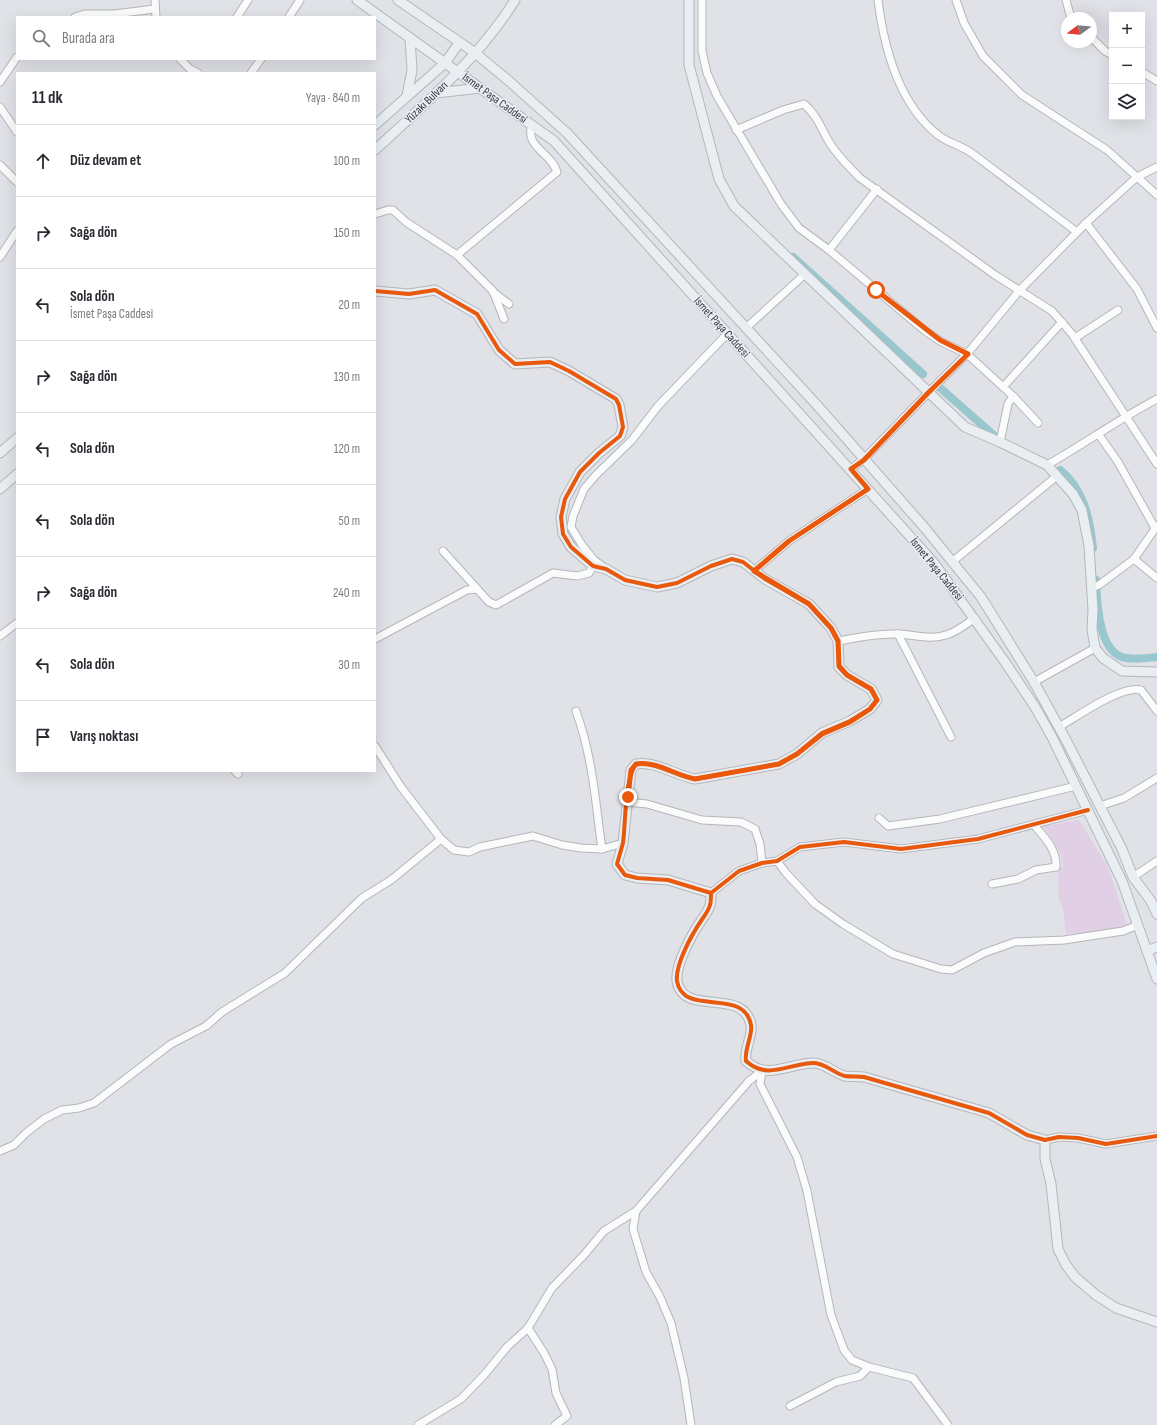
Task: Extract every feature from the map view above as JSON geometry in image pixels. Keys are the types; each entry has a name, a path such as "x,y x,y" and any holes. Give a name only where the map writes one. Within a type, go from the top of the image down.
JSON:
{"street":[{"path":"155,0 156,16"},
{"path":"238,16 248,0"},
{"path":"290,16 300,0"},
{"name":"İsmet Paşa Caddesi","path":"358,0 554,141 727,334 851,469 934,563 975,618 1035,707 1076,786 1122,881 1157,979"},
{"path":"398,0 474,52 567,133 816,404 924,527 981,597 1034,682 1100,806 1133,877 1151,901 1157,914"},
{"name":"Yüzakı Bulvarı","path":"376,149 458,71 506,15 515,0"},
{"path":"689,0 689,65 719,179 734,206 964,427 1000,442 1047,465 1057,476 1072,494 1082,510 1095,587 1092,629 1096,648 1103,658 1122,671 1157,672"},
{"path":"702,0 702,51 707,73 736,130 766,181 799,228 829,250 924,330 968,354 1003,387 1038,424"},
{"path":"878,0 881,21 896,76 918,115 939,136 969,150 1077,232"},
{"path":"956,0 964,23 984,56 1022,95 1108,150 1157,195"},
{"path":"1066,0 1069,12"},
{"path":"78,16 85,14 114,14 155,9"},
{"path":"407,96 412,70 410,38"},
{"name":"Yüzakı Bulvarı","path":"376,124 445,63 459,43"},
{"path":"1097,43 1109,53"},
{"path":"0,82 16,58"},
{"path":"181,60 190,69 196,72"},
{"path":"252,72 259,60"},
{"path":"1145,74 1157,81"},
{"path":"436,93 481,88"},
{"path":"736,130 783,110 804,104 814,113 831,144 843,161 860,178 944,239 1052,311 1075,338 1157,464"},
{"path":"0,107 16,131"},
{"path":"457,255 557,172 551,159 535,146 531,140 529,133 532,125"},
{"path":"0,165 16,181"},
{"path":"851,469 864,460 928,393 968,354 1020,290 1077,232 1137,177 1157,167"},
{"path":"829,250 877,189"},
{"path":"376,214 393,210 406,222 457,255 493,291 509,304"},
{"path":"1086,224 1137,289 1157,328"},
{"path":"0,257 16,233"},
{"path":"746,328 805,274"},
{"path":"376,291 409,294 435,290 477,314 499,350 515,364 550,362 569,370 616,399 620,405 623,427 620,436 599,453 580,472 565,499 560,517 563,534 571,547 593,566 606,569"},
{"path":"493,291 504,319"},
{"path":"1075,338 1118,310"},
{"path":"1003,387 1062,322"},
{"path":"711,893 668,880 637,878 625,875 617,864 623,843 631,770 636,764 647,762 685,777 695,779 779,764 797,754 822,734 850,722 870,709 877,700 871,689 847,675 839,666 838,641 831,628 809,604 754,571 743,562 732,560 711,566 677,583 657,587 625,580 606,569 587,552 574,533 572,527 573,516 584,489 596,475 632,440 658,406 727,334"},
{"path":"1000,442 1008,404 1012,396"},
{"path":"1047,465 1099,435 1125,416 1157,399"},
{"path":"1095,587 1134,559 1156,527 1118,462 1099,435"},
{"path":"0,453 16,439"},
{"path":"0,489 16,475"},
{"path":"952,562 1057,476"},
{"path":"754,571 789,541 868,489"},
{"path":"443,552 489,602 496,604 553,573 577,576 589,573 593,566"},
{"path":"1134,559 1157,578"},
{"path":"376,638 467,590 477,589"},
{"path":"838,641 865,636 898,634 940,637 955,632 975,618"},
{"path":"0,636 16,624"},
{"path":"898,634 950,737"},
{"path":"1034,682 1096,648"},
{"path":"1059,727 1121,691 1134,688 1141,690 1157,711"},
{"path":"576,711 586,737 594,775 602,849"},
{"path":"376,748 401,787 441,839 454,850 469,852 480,847 533,836 562,845 602,849 623,843"},
{"path":"1100,806 1124,798 1157,778"},
{"path":"879,818 888,826 940,819 1076,786"},
{"path":"627,802 647,804 702,820 741,822 755,829 760,844 762,863"},
{"path":"762,1071 746,1061 745,1052 752,1027 748,1015 738,1008 722,1002 694,1000 684,995 677,981 684,952 706,914 710,905 711,893 739,871 762,863 777,861 800,847 844,842 901,848 978,838 1088,810"},
{"path":"992,884 1018,879 1036,870 1056,867 1056,858 1051,846 1034,824"},
{"path":"0,1151 14,1145 26,1133 50,1116 62,1110 80,1108 94,1103 170,1044 206,1026 222,1012 285,973 362,898 391,880 441,839"},
{"path":"777,861 786,873 815,904 843,924 893,954 941,969 952,970 984,953 1015,942 1064,940 1123,931 1138,925"},
{"path":"1133,877 1157,861"},
{"path":"1147,951 1157,947"},
{"path":"418,1425 461,1399 485,1374 507,1347 528,1328 552,1288 584,1255 604,1231 636,1211 728,1104 749,1081 762,1071 778,1070 815,1063 845,1076 864,1077 989,1113 1027,1136 1045,1140 1059,1137 1078,1138 1106,1144 1157,1136"},
{"path":"762,1071 760,1084 797,1157 807,1191 831,1315 844,1350 852,1360 869,1367 913,1378 948,1425"},
{"path":"1045,1140 1045,1159 1052,1184 1058,1249 1066,1266 1075,1278 1096,1295 1116,1308 1157,1322"},
{"path":"636,1211 633,1229 646,1272 660,1297 673,1330 684,1378 691,1425"},
{"path":"528,1328 544,1353 552,1370 556,1393 567,1416 555,1425"},
{"path":"790,1406 836,1382 860,1376 869,1367"}],"shaded area":[{"path":"1079,820 1108,867 1127,925 1109,930 1066,934 1063,908 1059,900 1058,869 1063,867 1061,855 1043,826"}],"waterway":[{"path":"793,257 923,374"},
{"path":"938,386 997,438"},
{"path":"1060,470 1075,486 1080,495 1088,516 1093,548"},
{"path":"1096,580 1097,600 1101,625 1104,637 1110,647 1117,654 1130,659 1157,657"}],"cycle path":[{"path":"376,291 409,294 435,290 477,314 499,350 515,364 550,362 569,371 616,399 619,405 623,427 620,436 599,453 580,472 565,499 561,517 563,534 571,547 593,566 606,569 625,580 657,587 677,583 711,566 732,559 743,562 765,579 809,604 831,628 838,641 839,667 847,675 871,689 877,700 870,709 850,721 822,733 797,754 779,764 695,779 658,766 636,764 629,780 623,843 617,864 625,875 637,878 668,880 711,893"},
{"path":"1088,810 978,839 901,849 844,842 800,847 777,861 762,863 739,871 711,893 711,902 708,910 693,934 681,958 677,981 682,992 690,998 726,1004 737,1007 746,1013 751,1025 751,1033 746,1052 746,1061 754,1067 762,1070 779,1070 805,1064 818,1063 845,1076 864,1077 989,1113 1027,1135 1045,1140 1059,1137 1078,1138 1106,1144 1157,1136"}],"route":[{"path":"628,797 631,770 636,764 647,762 685,777 695,779 779,764 797,754 822,734 850,722 870,709 877,700 871,689 847,675 839,666 838,641 831,628 809,604 765,579 754,571 789,541 868,489 851,469 864,460 928,393 968,354 924,330 876,290"}]}
